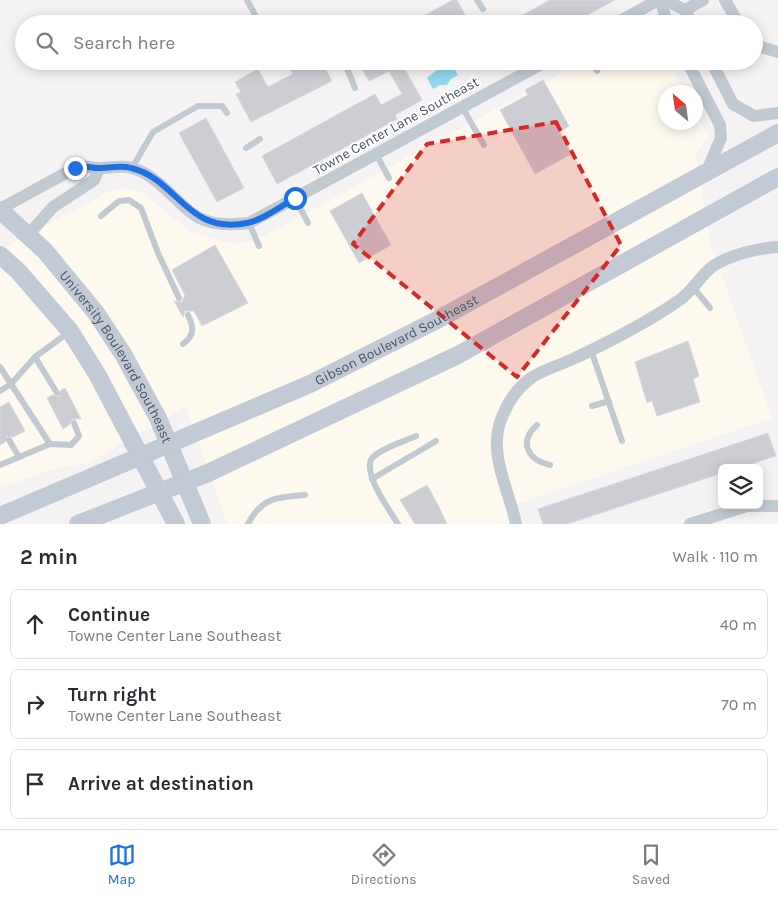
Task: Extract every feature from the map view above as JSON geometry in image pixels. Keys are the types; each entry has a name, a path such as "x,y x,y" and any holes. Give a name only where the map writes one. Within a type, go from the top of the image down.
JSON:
{"main road":[{"name":"Gibson Boulevard Southeast","path":"0,516 141,458 310,384 419,330 778,133"},
{"path":"78,524 184,483 458,355 778,177"},
{"name":"University Boulevard Southeast","path":"0,209 46,251 96,313 123,354 158,418 202,524"},
{"name":"University Boulevard Southeast","path":"0,255 18,271 70,331 97,374 176,524"}],"street":[{"path":"661,0 685,10 688,15"},
{"path":"632,15 661,0"},
{"path":"661,0 665,15"},
{"path":"685,10 703,0"},
{"path":"726,0 734,15"},
{"path":"763,48 778,52"},
{"name":"Towne Center Lane Southeast","path":"0,209 75,168 87,165 99,169 114,166 132,168 156,181 195,215 218,224 249,223 530,70"},
{"path":"692,70 720,125 721,138 706,173"},
{"path":"716,70 733,104 754,116 778,113"},
{"path":"28,235 53,207 94,180 99,169"},
{"path":"516,524 497,458 497,436 502,418 513,396 530,378 592,350 680,300 713,267 730,258 766,248 778,247"},
{"path":"690,524 747,506 778,506"}],"lane":[{"path":"247,0 255,15"},
{"path":"477,0 482,9"},
{"path":"348,70 355,88"},
{"path":"132,168 153,132 198,106 222,106 227,114"},
{"path":"462,107 484,145"},
{"path":"246,148 260,139"},
{"path":"376,154 390,178"},
{"path":"295,198 308,223"},
{"path":"101,216 119,201 129,200 142,208 158,253 179,298"},
{"path":"249,223 259,246"},
{"path":"693,287 710,308"},
{"path":"183,344 191,338 193,331 188,315"},
{"path":"0,391 11,384 35,357 70,331"},
{"path":"592,350 622,441"},
{"path":"35,357 56,393"},
{"path":"0,368 50,444"},
{"path":"592,406 609,401"},
{"path":"0,465 50,444 70,445 79,436 74,423"},
{"path":"537,425 527,438 527,447 532,457 540,463 550,465"},
{"path":"398,524 372,479 368,466 372,458 416,436"},
{"path":"9,440 19,457"},
{"path":"372,479 436,441"},
{"path":"248,524 262,505 276,498 305,495"}],"highlighted area":[{"path":"556,122 621,245 517,377 353,244 427,144"}],"shaded area":[{"path":"567,70 674,70 681,85 658,85 658,130 703,130 703,127 708,137 696,154 710,242 772,418 511,506 518,524 227,524 186,407 88,463 53,469 0,488 0,250 112,190 127,188 144,194 189,231 234,244 248,242 268,234"}],"water":[{"path":"437,70 455,70 458,75 451,79 447,85 440,85 433,89 427,78"}],"building":[{"path":"453,0 457,0 465,15 426,15"},
{"path":"550,0 615,0 588,15 523,15"},
{"path":"259,70 268,87 293,74 291,70 326,70 332,81 251,122 236,94 241,92 235,82"},
{"path":"363,70 405,70 422,100 395,115 397,119 277,184 262,156 375,94 381,105 402,94 389,71 369,81"},
{"path":"543,80 569,126 559,132 571,154 535,174 500,110 528,95 525,90"},
{"path":"206,118 244,188 217,202 179,133"},
{"path":"362,193 391,245 359,263 330,211"},
{"path":"215,245 248,303 202,326 194,311 185,311 183,317 174,301 182,302 185,295 172,270"},
{"path":"688,341 699,376 693,379 700,402 657,416 652,401 647,403 635,362"},
{"path":"65,388 81,419 72,419 69,425 63,429 47,398 52,395 59,397 61,390"},
{"path":"9,402 25,431 13,437 7,436 5,442 0,445 0,407"},
{"path":"768,433 776,456 751,464 718,464 718,474 567,524 543,524 538,509"},
{"path":"427,485 447,524 415,524 400,500"}],"route":[{"path":"75,168 87,165 99,169 114,166 132,168 156,181 195,215 218,224 249,223 295,198"}]}
